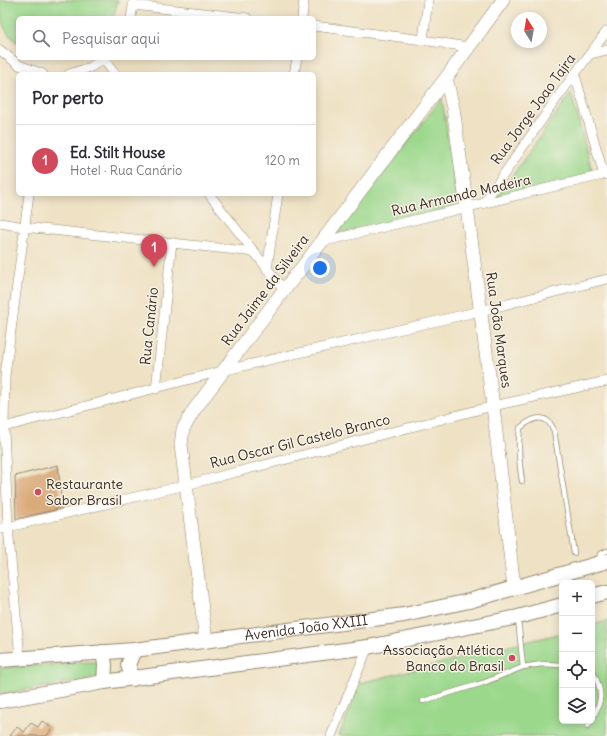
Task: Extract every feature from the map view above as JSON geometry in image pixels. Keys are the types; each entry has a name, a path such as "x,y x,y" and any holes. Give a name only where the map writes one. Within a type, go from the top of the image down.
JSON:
{"main road":[{"name":"Avenida João XXIII","path":"0,660 134,650 404,615 469,601 603,562"},
{"path":"595,595 607,592"},
{"name":"Avenida João XXIII","path":"0,701 104,682 368,647 518,617 559,606"},
{"path":"133,679 128,665 134,650"},
{"path":"103,652 105,665 104,682"}],"street":[{"path":"302,16 304,0"},
{"path":"423,40 428,0"},
{"name":"Rua Jaime da Silveira","path":"206,641 181,445 182,434 194,410 222,371 446,78 503,0"},
{"path":"131,16 133,3 232,16"},
{"path":"316,26 423,40 468,48"},
{"name":"Rua Jorge Joao Tajra","path":"483,204 527,140 607,31"},
{"path":"0,50 19,66 37,72"},
{"path":"591,54 607,50"},
{"path":"75,72 91,67 100,60"},
{"path":"104,60 114,72"},
{"path":"294,72 296,60"},
{"path":"576,74 606,175"},
{"name":"Rua João Marques","path":"446,78 453,108 467,208 493,406 514,588"},
{"name":"Rua Armando Madeira","path":"321,242 606,175"},
{"path":"20,658 4,528 2,376 28,196"},
{"path":"211,196 284,290"},
{"path":"267,269 278,196"},
{"path":"0,223 24,227 255,252"},
{"name":"Rua Canário","path":"156,389 172,242"},
{"path":"2,428 222,371 480,311 607,279"},
{"name":"Rua Oscar Gil Castelo Branco","path":"4,528 186,485 493,406 607,381"},
{"path":"331,736 368,647"}],"lane":[{"path":"522,481 518,444 520,428 530,420 542,418 551,423 554,431 574,552"},
{"path":"603,562 600,554 607,551"},
{"path":"518,617 523,667"},
{"path":"423,701 483,683 523,667 542,664 559,664"},
{"path":"595,676 598,681 601,694 600,704 595,713"}],"green space":[{"path":"0,0 118,0 114,16 16,16 16,41 5,29 1,19"},
{"path":"571,93 593,174 495,200"},
{"path":"442,98 458,207 336,234"},
{"name":"Associação Atlética Banco do Brasil","path":"607,621 607,736 339,736 360,683 559,634 559,724 595,724 595,624"},
{"path":"101,662 101,676 88,680 0,694 0,668"}],"building":[{"name":"Restaurante Sabor Brasil","path":"58,465 62,508 16,519 15,476"},
{"path":"42,721 52,728 47,736 10,736 17,727 24,732 31,723 38,727"}],"place":[{"name":"Ed. Stilt House","path":"154,267"},
{"name":"Restaurante Sabor Brasil","path":"38,492"},
{"name":"Associação Atlética Banco do Brasil","path":"512,658"}]}
